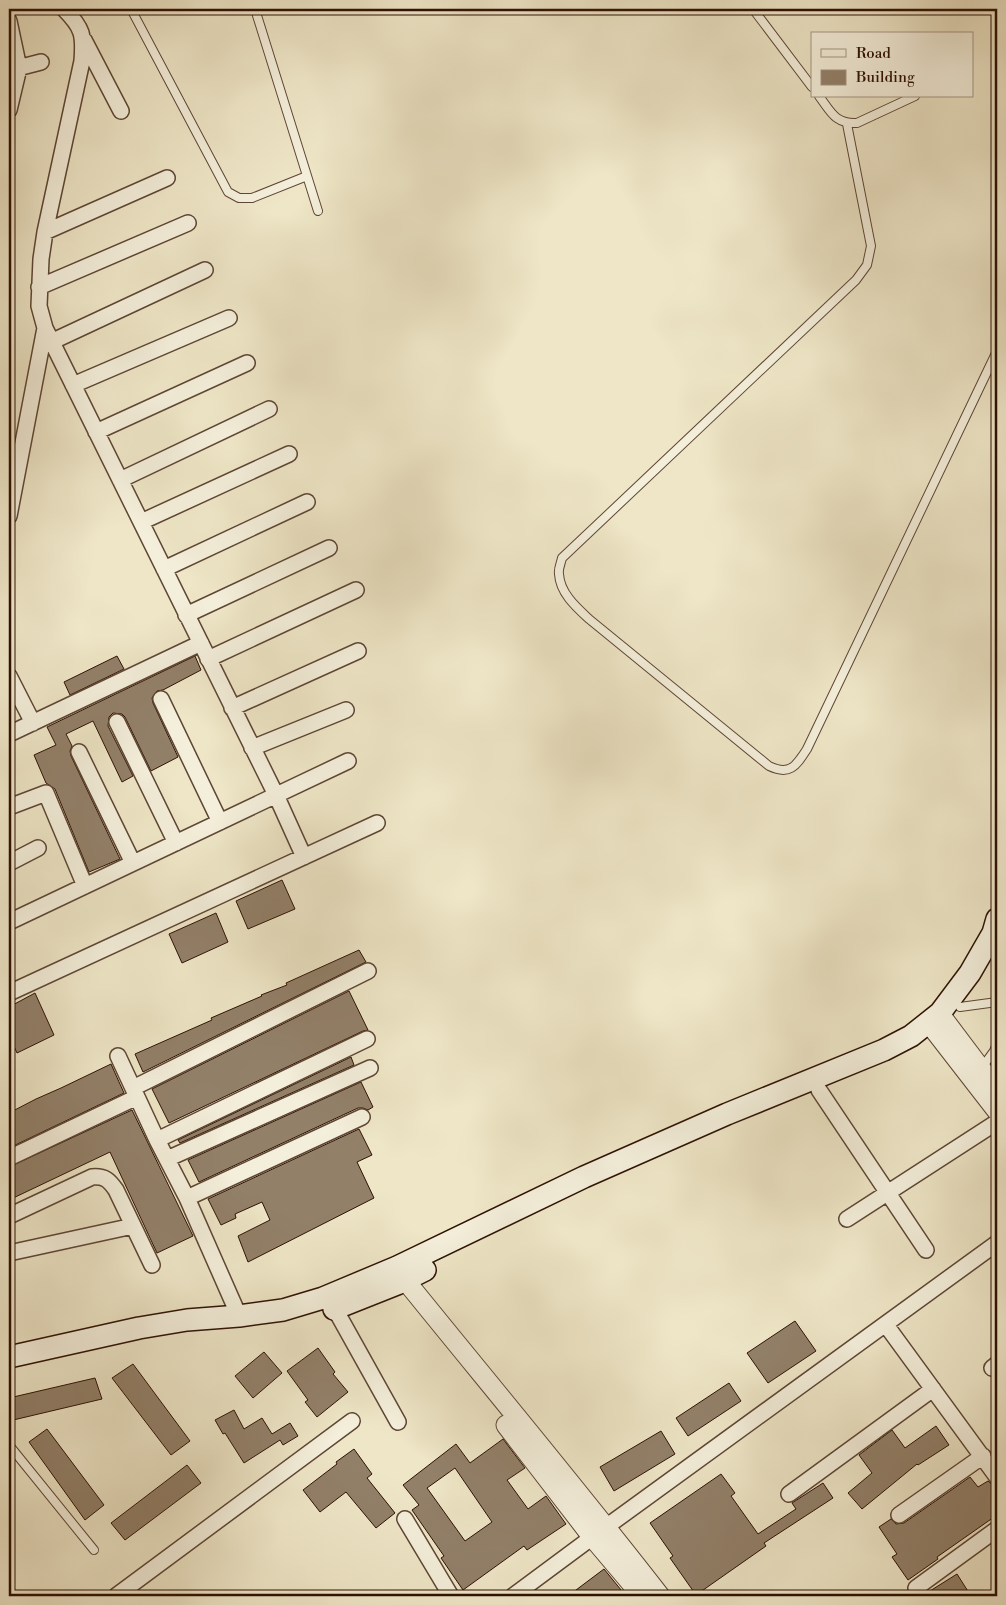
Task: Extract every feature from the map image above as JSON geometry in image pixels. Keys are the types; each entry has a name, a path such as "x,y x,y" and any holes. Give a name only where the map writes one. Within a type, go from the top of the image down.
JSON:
{"main road":[{"path":"9,1357 139,1328 187,1320 283,1310 396,1276 731,1126 890,1062 918,1047 937,1023 970,973 992,933 997,919"},
{"path":"9,1370 140,1341 189,1333 286,1322 335,1309 593,1173 727,1114 884,1050 937,1023 960,1007 980,980 997,948"}],"street":[{"path":"64,9 78,25 121,111"},
{"path":"9,21 14,69 9,110"},
{"path":"84,40 82,61 45,232 41,259 39,306 48,335 276,795 304,857"},
{"path":"14,69 41,62"},
{"path":"45,232 167,178"},
{"path":"39,287 188,223"},
{"path":"48,335 205,270"},
{"path":"73,385 229,318"},
{"path":"9,516 48,335"},
{"path":"96,432 247,363"},
{"path":"120,480 269,409"},
{"path":"141,522 289,454"},
{"path":"164,569 307,502"},
{"path":"186,615 329,548"},
{"path":"208,659 356,590"},
{"path":"9,734 201,643"},
{"path":"232,708 358,651"},
{"path":"9,676 33,723"},
{"path":"161,699 220,822"},
{"path":"252,748 346,710"},
{"path":"117,722 176,842"},
{"path":"79,752 133,863"},
{"path":"9,922 348,761"},
{"path":"9,807 46,793 85,886"},
{"path":"9,993 377,823"},
{"path":"9,863 38,848"},
{"path":"9,1158 368,971"},
{"path":"937,1023 981,1069 997,1090"},
{"path":"937,1023 997,1110"},
{"path":"157,1140 367,1039"},
{"path":"118,1056 186,1198 239,1316"},
{"path":"167,1159 370,1068"},
{"path":"819,1090 926,1250"},
{"path":"186,1198 362,1117"},
{"path":"847,1219 997,1122"},
{"path":"9,1216 92,1177 102,1176 111,1182 116,1190 152,1265"},
{"path":"9,1253 133,1226"},
{"path":"513,1596 533,1590 600,1532 997,1243"},
{"path":"396,1276 505,1405 600,1532 642,1596"},
{"path":"335,1309 398,1422"},
{"path":"886,1325 997,1477"},
{"path":"789,1494 933,1389"},
{"path":"116,1596 352,1421"},
{"path":"899,1515 983,1456"},
{"path":"405,1519 451,1596"},
{"path":"916,1588 997,1529"},
{"path":"600,1532 660,1596"}],"lane":[{"path":"131,9 228,192 239,198 252,198 307,176"},
{"path":"255,9 318,211"},
{"path":"753,9 811,86"},
{"path":"820,98 836,119 847,124 857,123 910,98"},
{"path":"847,124 871,246 867,265 856,280 562,558 558,573 571,602 589,619 769,766 779,771 790,769 798,762 807,749 997,352"},
{"path":"960,1007 997,1002"},
{"path":"981,1069 997,1044"},
{"path":"9,1445 94,1550"}],"building":[{"path":"117,656 124,669 70,695 64,682"},
{"path":"195,656 201,670 163,690 157,691 152,698 178,757 151,771 125,717 122,714 113,713 109,717 108,726 133,776 122,782 93,721 66,734 72,746 71,756 120,859 89,872 55,789 46,783 34,755 56,745 47,727"},
{"path":"282,880 295,909 248,929 236,901"},
{"path":"216,913 228,942 182,963 169,934"},
{"path":"359,950 366,962 143,1072 135,1054 212,1020 211,1018 287,985 286,983"},
{"path":"349,991 368,1030 169,1123 152,1089"},
{"path":"35,993 54,1035 17,1053 9,1035 9,1007"},
{"path":"351,1057 354,1065 180,1143 178,1140"},
{"path":"111,1064 124,1093 9,1148 9,1113"},
{"path":"361,1082 373,1107 368,1110 358,1108 199,1182 188,1160"},
{"path":"132,1110 193,1236 157,1253 110,1152 9,1200 9,1167"},
{"path":"359,1129 372,1155 357,1162 374,1198 248,1262 238,1236 270,1220 262,1202 235,1214 236,1218 221,1225 208,1199"},
{"path":"795,1321 816,1351 768,1383 747,1353"},
{"path":"318,1348 335,1372 333,1374 348,1392 317,1417 305,1402 308,1400 287,1371"},
{"path":"264,1352 282,1373 253,1398 235,1376"},
{"path":"133,1364 190,1441 171,1455 112,1378"},
{"path":"95,1378 102,1399 9,1421 9,1398"},
{"path":"729,1383 741,1401 688,1436 676,1418"},
{"path":"234,1410 244,1429 262,1418 272,1434 290,1423 298,1436 283,1445 280,1440 244,1463 215,1420"},
{"path":"936,1426 949,1445 917,1464 862,1509 848,1493 872,1473 859,1455 892,1430 905,1448"},
{"path":"47,1429 104,1505 85,1520 29,1442"},
{"path":"661,1431 675,1454 614,1491 600,1467"},
{"path":"503,1439 525,1468 507,1480 528,1509 546,1496 566,1524 527,1550 524,1546 463,1590 441,1558 444,1556 412,1510 419,1505 403,1485 456,1444 470,1463","holes":["455,1468 492,1522 465,1541 427,1488"]},
{"path":"354,1449 372,1474 367,1478 395,1513 376,1528 346,1492 320,1512 303,1490"},
{"path":"187,1465 201,1483 125,1540 111,1523"},
{"path":"721,1474 735,1493 731,1496 758,1534 796,1509 792,1503 823,1483 833,1498 764,1543 766,1546 696,1595 670,1558 673,1556 650,1523"},
{"path":"970,1477 978,1487 988,1481 993,1485 997,1491 997,1515 908,1580 892,1557 897,1554 879,1527 891,1519 896,1524 904,1523"},
{"path":"604,1569 626,1596 568,1596"},
{"path":"957,1574 971,1596 922,1596"}]}
